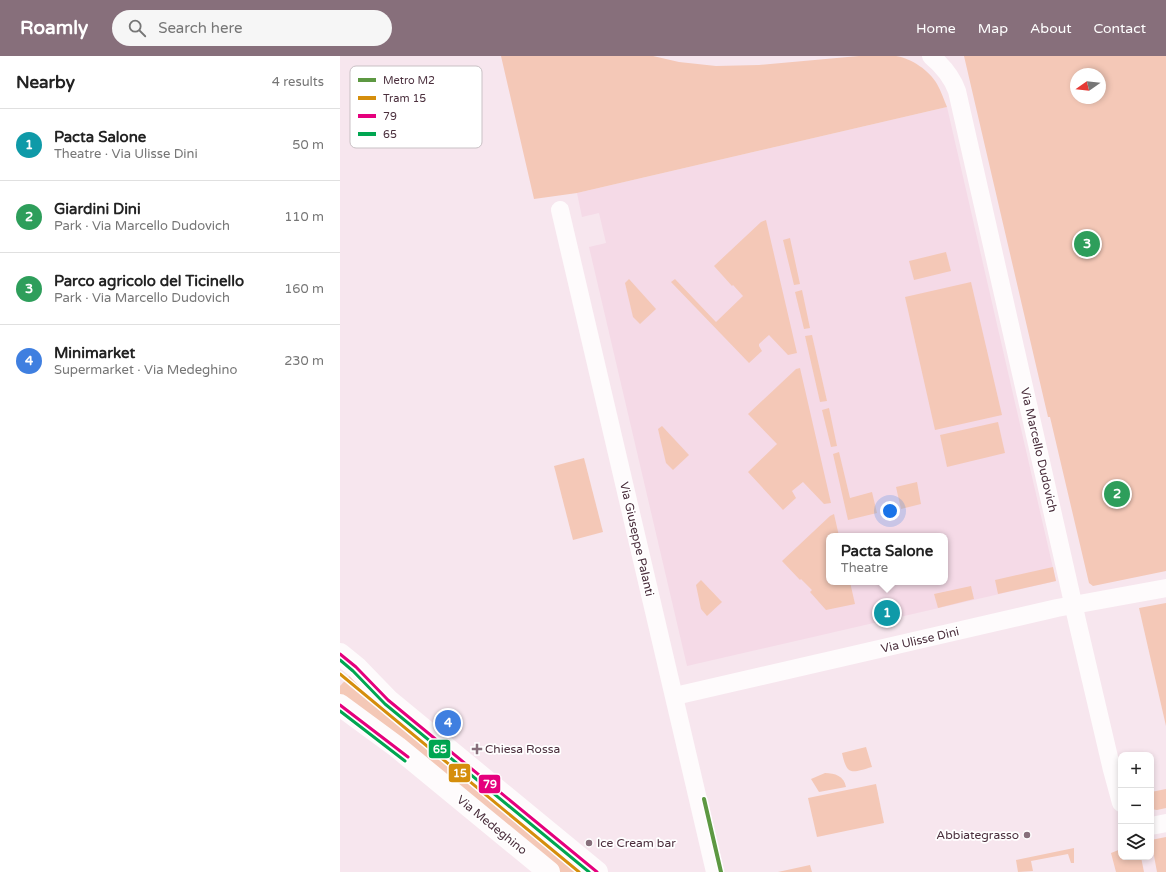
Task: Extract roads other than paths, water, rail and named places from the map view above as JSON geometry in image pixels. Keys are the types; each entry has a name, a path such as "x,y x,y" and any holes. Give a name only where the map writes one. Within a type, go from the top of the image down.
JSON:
{"main road":[{"path":"340,654 356,667 388,700 597,872"},
{"name":"Via Medeghino","path":"340,705 397,747 549,872"}],"street":[{"name":"Via Marcello Dudovich","path":"931,56 938,62 955,84 1118,793"},
{"name":"Via Giuseppe Palanti","path":"560,210 675,696 714,871"},
{"name":"Via Ulisse Dini","path":"675,696 1074,605 1166,588"},
{"path":"1154,825 1166,823"}],"metro line":[{"name":"M2","path":"704,799 721,872"}],"tram line":[{"name":"15","path":"340,674 579,872"}],"place":[{"name":"Parco agricolo del Ticinello","path":"1087,244"},
{"name":"Giardini Dini","path":"1117,494"},
{"name":"Pacta Salone","path":"887,613"},
{"name":"Minimarket","path":"448,723"},
{"name":"Chiesa Rossa","path":"477,749"},
{"name":"Abbiategrasso","path":"1027,835"},
{"name":"Ice Cream bar","path":"589,843"}]}
